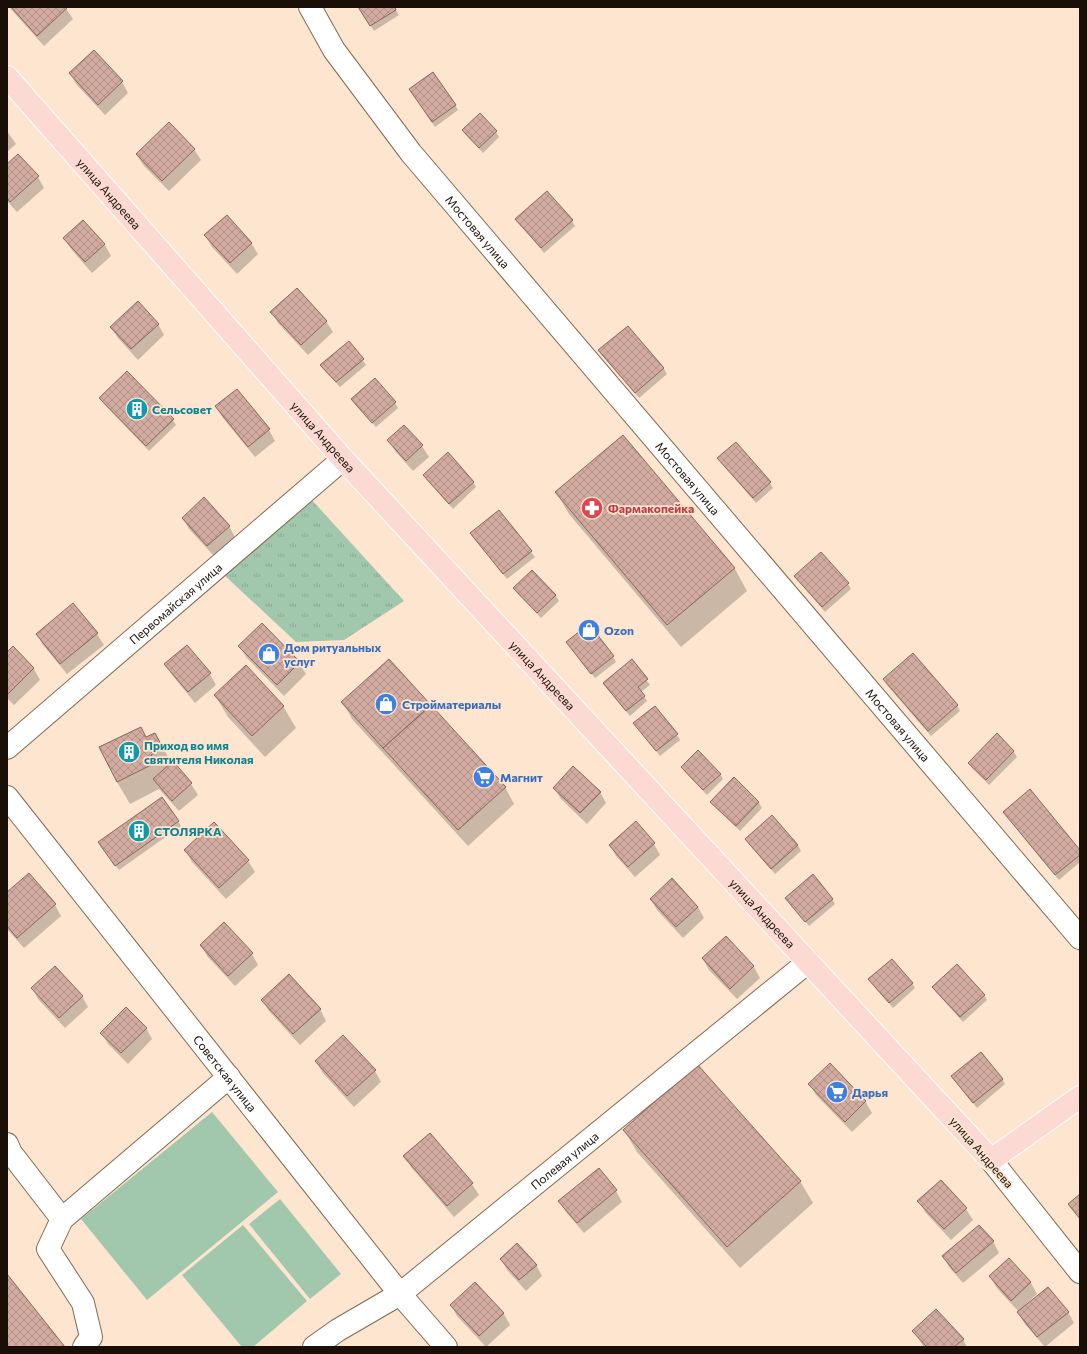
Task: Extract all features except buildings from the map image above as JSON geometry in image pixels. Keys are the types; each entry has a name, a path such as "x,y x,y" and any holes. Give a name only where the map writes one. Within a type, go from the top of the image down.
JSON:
{"main road":[{"name":"улица Андреева","path":"7,77 343,459 991,1160"},
{"path":"991,1160 1080,1097"}],"street":[{"name":"Мостовая улица","path":"310,7 334,50 411,153 1080,938"},
{"name":"Первомайская улица","path":"7,748 343,459"},
{"name":"Советская улица","path":"7,797 400,1294 446,1347"},
{"name":"Полевая улица","path":"314,1347 338,1330 400,1294 808,962"},
{"path":"84,1347 91,1337 83,1303 48,1250 62,1219 228,1077"},
{"path":"7,1144 11,1153 62,1219"},
{"name":"улица Андреева","path":"991,1160 1080,1272"}],"green space":[{"path":"310,498 404,601 344,640 296,642 222,573"},
{"path":"212,1112 278,1192 147,1300 81,1219"},
{"path":"280,1199 341,1274 310,1299 249,1224"},
{"path":"243,1225 307,1301 253,1347 242,1347 182,1275"}],"place":[{"name":"Сельсовет","path":"137,409"},
{"name":"Фармакопейка","path":"592,508"},
{"name":"Ozon","path":"589,630"},
{"name":"Дом ритуальных услуг","path":"269,654"},
{"name":"Стройматериалы","path":"386,704"},
{"name":"Приход во имя святителя Николая","path":"129,752"},
{"name":"Магнит","path":"484,777"},
{"name":"СТОЛЯРКА","path":"139,831"},
{"name":"Дарья","path":"837,1092"}]}
